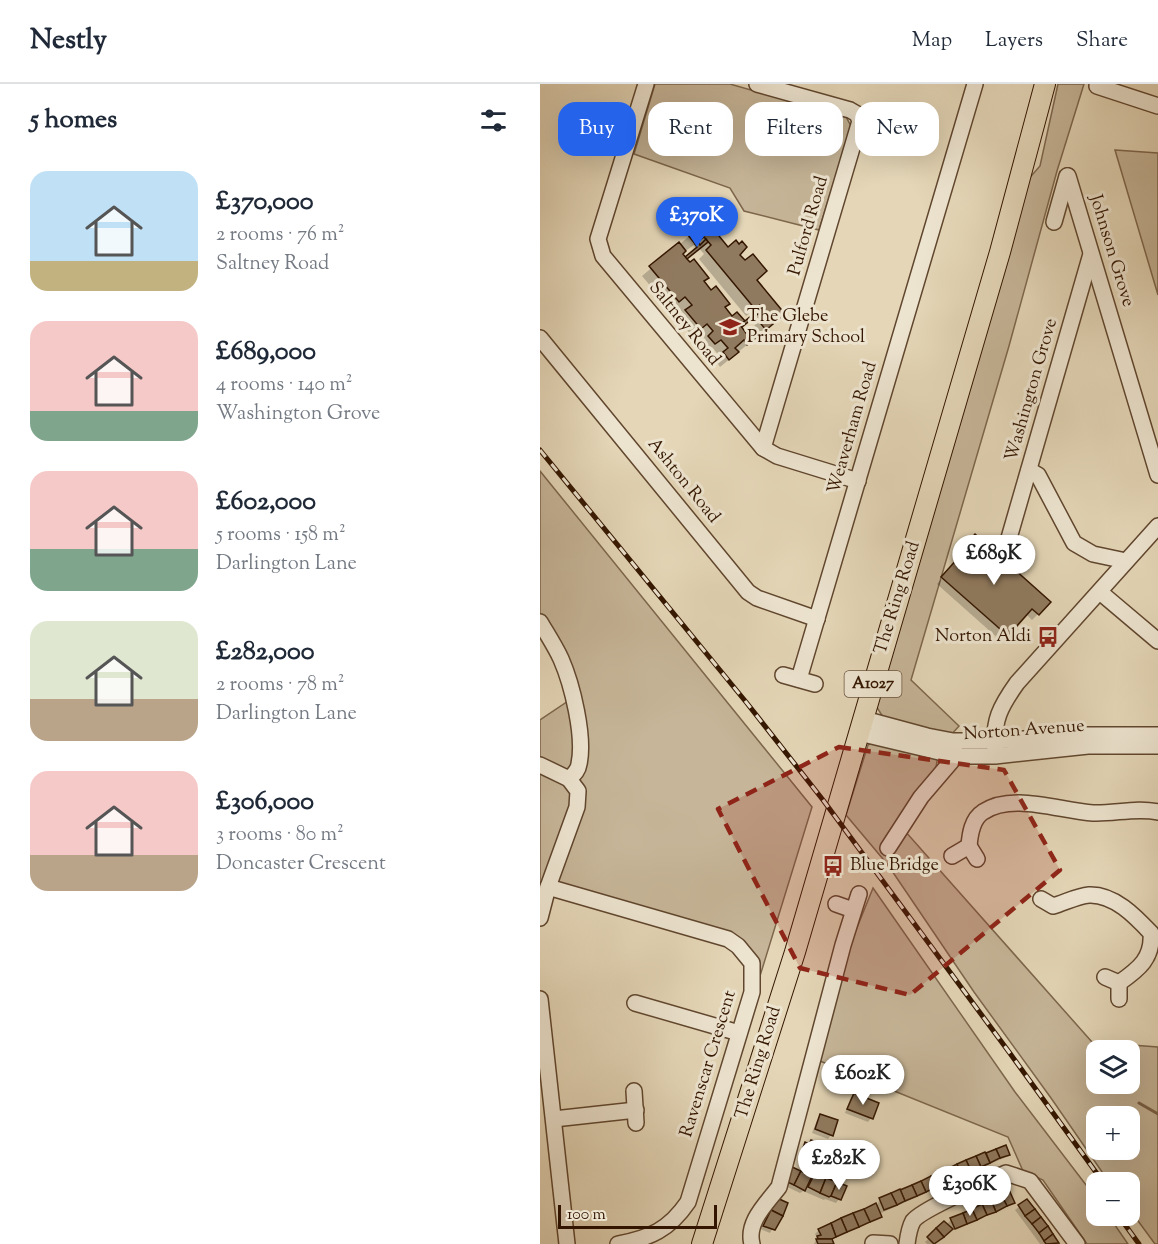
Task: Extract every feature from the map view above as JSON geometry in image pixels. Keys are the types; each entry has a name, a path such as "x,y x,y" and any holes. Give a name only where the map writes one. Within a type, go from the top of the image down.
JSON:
{"main road":[{"name":"The Ring Road","path":"699,1243 795,952 1000,252 1045,84"}],"street":[{"name":"Saltney Road","path":"646,84 598,239 603,256 763,448 777,456 858,481"},
{"name":"Pulford Road","path":"758,84 850,110 857,114 860,121 763,448"},
{"name":"Weaverham Road","path":"799,679 975,84"},
{"path":"1096,89 1158,106"},
{"name":"Johnson Grove","path":"1054,222 1068,176 1158,475"},
{"name":"Washington Grove","path":"1009,538 1091,254"},
{"name":"Ashton Road","path":"540,338 748,592 757,598 817,619"},
{"path":"1029,470 1038,475 1074,543 1093,554 1126,561"},
{"path":"995,748 995,725 1001,705 1017,683 1158,526"},
{"path":"1100,592 1158,641"},
{"path":"540,622 560,658 579,726 579,764 577,772 569,779"},
{"path":"783,675 815,684"},
{"name":"Norton Avenue","path":"861,726 955,748 1158,746"},
{"name":"Norton Avenue","path":"995,748 1087,735 1158,735"},
{"path":"888,848 955,748"},
{"path":"540,765 569,779 578,791 577,807 548,887 540,918"},
{"path":"978,859 969,846 971,829 982,813 1002,805 1024,802 1059,809 1110,814 1148,810 1158,812"},
{"path":"952,856 969,846"},
{"name":"Ravenscar Crescent","path":"548,887 728,939 738,946 752,963 752,992 688,1202 668,1226 639,1240 618,1244"},
{"path":"752,1244 750,1239 755,1219 779,1187 859,894"},
{"path":"1049,909 1088,895 1104,897 1155,931 1147,957 1131,974 1112,980 1119,999"},
{"path":"836,904 853,910"},
{"path":"540,999 567,1244"},
{"path":"635,1003 739,1033"},
{"path":"554,1119 636,1117 634,1090"},
{"path":"907,1244 908,1233 914,1220 927,1211 1006,1173 1030,1181 1077,1244"},
{"path":"873,1243 890,1244"}],"highlighted area":[{"path":"839,747 1004,770 1060,870 910,995 800,968 718,809"}],"shaded area":[{"path":"655,84 730,84 793,102 745,102 745,156 842,156 819,230 744,211 730,188 636,155 636,147 648,107 648,156 733,156 733,102 650,102"},
{"path":"1058,84 1084,84 911,680 959,726 951,735 883,717 876,706 1025,183 1040,166"},
{"path":"843,116 851,126 843,152"},
{"path":"1115,150 1158,153 1158,295"},
{"path":"540,471 812,807 760,976 736,945 540,890 540,720 577,695 540,631"},
{"path":"878,740 938,756 936,767 895,825 905,831 1090,1040 1086,1040 1086,1094 1140,1094 1140,1046 1158,1047 1158,1244 1155,1244 1140,1224 1140,1172 1102,1172 1094,1160 1140,1160 1140,1106 1086,1106 1086,1149 974,992 888,865 846,815 868,745"},
{"path":"873,888 1015,1092 1086,1185 1086,1226 1116,1226 1128,1244 1087,1244 1043,1180 1023,1171 1008,1137 815,1059 852,940"}],"building":[{"path":"706,220 728,247 736,240 739,244 742,241 747,247 740,255 745,260 753,254 767,271 757,280 785,314 766,330 761,324 765,321 762,317 767,313 764,309 760,305 755,309 706,250 711,245 704,237 695,244 688,235"},
{"path":"706,239 708,242 687,259 685,257 697,247 695,244 698,242 700,245"},
{"path":"679,242 686,251 683,254 687,259 690,262 694,259 709,278 704,281 711,290 716,286 730,304 725,307 732,316 737,312 745,321 740,325 746,333 751,329 757,337 747,345 744,340 735,348 739,352 729,360 723,352 728,348 721,340 715,344 708,336 713,331 707,324 701,329 685,310 692,305 685,297 679,302 649,266"},
{"path":"762,307 764,309 742,327 740,325"},
{"path":"975,534 1051,602 1039,615 1032,609 1008,636 941,577 968,547 966,544"},
{"path":"854,1093 879,1103 873,1119 847,1109"},
{"path":"820,1114 838,1120 833,1136 815,1129"},
{"path":"811,1140 822,1144 818,1158 805,1154 807,1149 803,1148 805,1142 809,1144"},
{"path":"1006,1145 1010,1155 1000,1158 996,1149"},
{"path":"996,1149 1000,1158 990,1163 986,1153"},
{"path":"985,1152 990,1163 981,1167 976,1156"},
{"path":"976,1156 981,1167 971,1171 966,1160"},
{"path":"966,1160 971,1171 961,1175 957,1164"},
{"path":"957,1164 961,1175 949,1180 945,1170"},
{"path":"790,1166 801,1171 794,1185 783,1180"},
{"path":"801,1171 812,1176 805,1191 794,1185"},
{"path":"815,1173 826,1178 820,1193 808,1187"},
{"path":"939,1173 944,1183 936,1187 931,1176"},
{"path":"931,1176 936,1187 926,1192 921,1181"},
{"path":"826,1178 837,1182 829,1197 820,1193"},
{"path":"921,1181 926,1192 917,1196 912,1185"},
{"path":"837,1182 847,1186 841,1200 831,1196"},
{"path":"912,1185 917,1196 905,1201 900,1190"},
{"path":"900,1189 905,1201 897,1205 891,1193"},
{"path":"1010,1192 1015,1203 1007,1206 1002,1196"},
{"path":"891,1193 897,1205 884,1210 879,1198"},
{"path":"1002,1196 1007,1206 996,1212 991,1200"},
{"path":"777,1198 788,1203 783,1216 771,1210"},
{"path":"1027,1199 1035,1209 1025,1216 1018,1205"},
{"path":"991,1200 996,1212 987,1215 982,1204"},
{"path":"876,1203 882,1217 870,1222 864,1209"},
{"path":"982,1204 987,1215 977,1220 972,1209"},
{"path":"864,1209 870,1222 859,1227 853,1213"},
{"path":"972,1209 977,1220 967,1224 963,1213"},
{"path":"1035,1209 1041,1217 1032,1224 1025,1216"},
{"path":"771,1210 783,1216 775,1230 763,1226"},
{"path":"853,1213 859,1227 847,1232 841,1218"},
{"path":"963,1213 967,1224 955,1229 950,1218"},
{"path":"1041,1217 1048,1226 1039,1233 1032,1224"},
{"path":"841,1218 847,1232 836,1237 831,1223"},
{"path":"944,1221 953,1229 944,1237 936,1228"},
{"path":"831,1223 836,1237 818,1239 817,1236 821,1235 818,1229"},
{"path":"1048,1226 1053,1234 1044,1241 1039,1233"},
{"path":"936,1228 944,1237 934,1244 927,1237"},
{"path":"1053,1234 1059,1243 1046,1244 1044,1241"},
{"path":"816,1239 832,1239 834,1244 818,1244"}],"waterway":[{"path":"1139,1103 1158,1114"}],"railway":[{"path":"540,450 823,800 1096,1172"},
{"path":"1126,1226 1139,1244"}],"place":[{"name":"The Glebe Primary School","path":"730,327"},
{"name":"Norton Aldi","path":"1048,637"},
{"name":"Blue Bridge","path":"833,866"}]}
